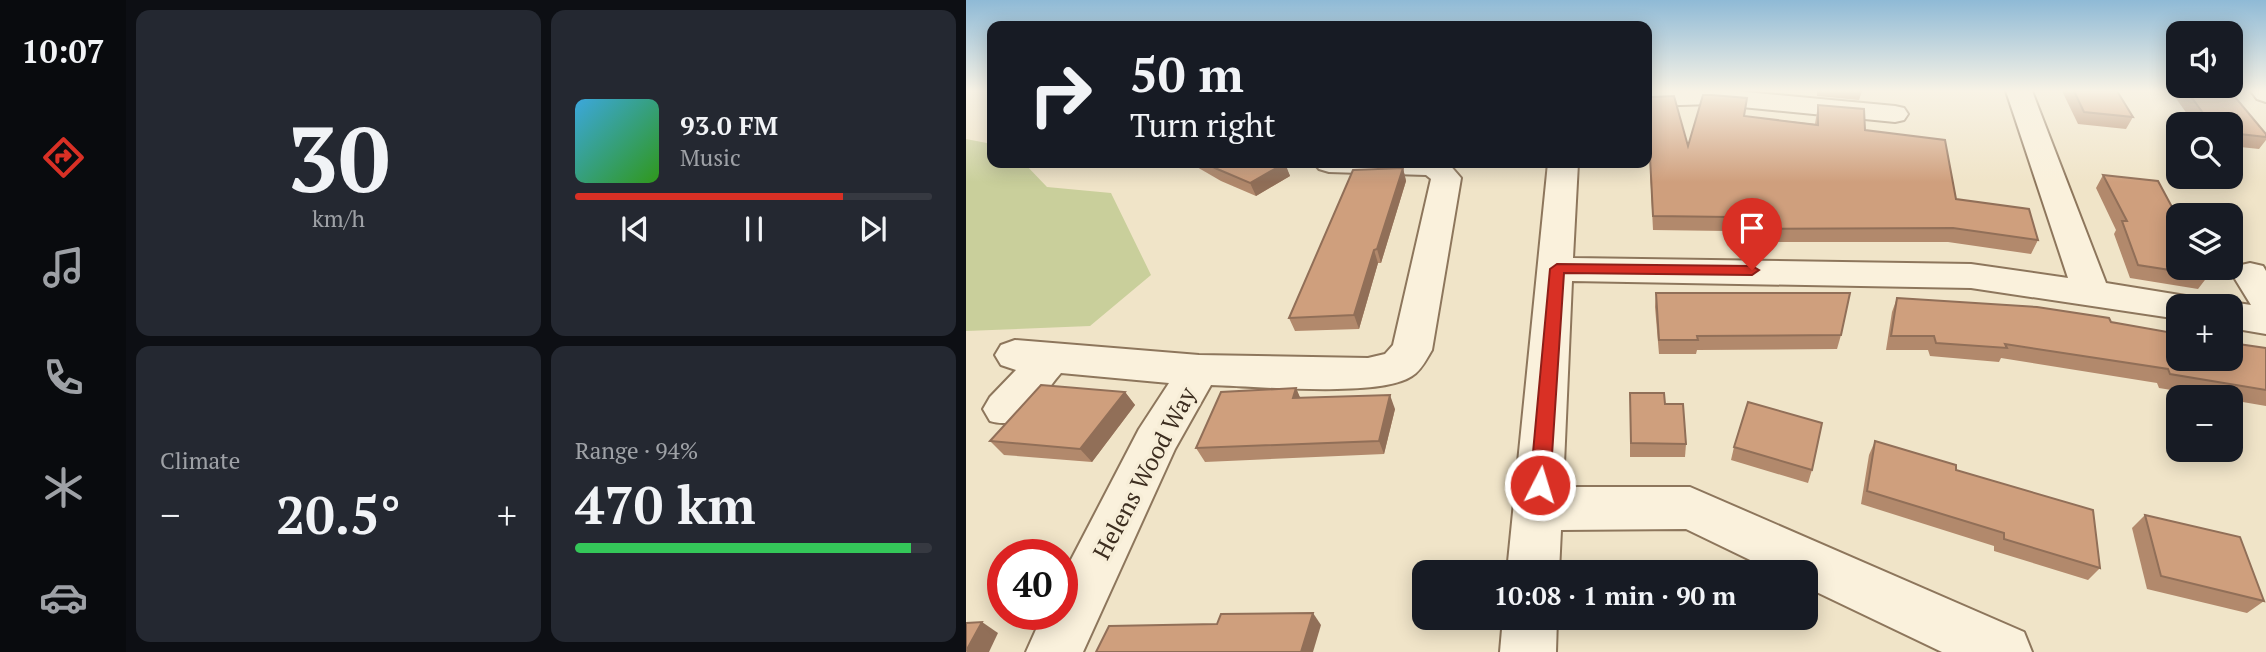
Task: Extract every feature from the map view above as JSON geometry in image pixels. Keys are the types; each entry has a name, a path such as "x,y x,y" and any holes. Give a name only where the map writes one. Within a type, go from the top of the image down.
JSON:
{"street":[{"path":"2030,121 2091,292"},
{"name":"Helens Wood Way","path":"1005,409 1032,357 1199,370 1368,373 1398,366 1412,350 1446,178 1436,168"},
{"path":"1534,560 1563,168"},
{"path":"1557,269 1971,276 2166,304"},
{"path":"2243,317 2266,321"},
{"name":"Helens Wood Way","path":"1054,652 1156,442 1199,370"},
{"path":"1538,509 1689,508 2004,652"},
{"path":"1528,652 1529,630"}],"green space":[{"path":"966,139 987,143 987,168 1029,168 1047,187 1111,193 1151,275 1090,326 966,331"}],"building":[{"path":"1652,121 1681,121 1688,146 1695,121 1789,121 1818,125 1818,121 1865,121 1865,130 1945,140 1956,199 2029,209 2038,240 1953,228 1730,229 1729,217 1653,216"},
{"path":"2243,121 2255,121 2266,137 2243,134"},
{"path":"1215,168 1276,168 1250,183"},
{"path":"1403,168 1354,315 1289,318 1353,170"},
{"path":"2103,175 2158,181 2170,203 2166,203 2166,269 2138,265 2122,221 2127,221"},
{"path":"1656,293 1850,293 1841,335 1697,336 1698,340 1659,340"},
{"path":"1897,298 2037,307 2109,318 2111,322 2166,332 2166,369 2005,344 2007,348 1936,343 1934,336 1891,336"},
{"path":"2243,345 2266,348 2266,390 2170,374 2169,371 2243,371"},
{"path":"1041,385 1125,392 1080,449 990,441"},
{"path":"1296,388 1293,398 1390,395 1379,441 1196,448 1221,392"},
{"path":"1630,393 1664,393 1665,404 1683,404 1686,444 1631,443"},
{"path":"1748,402 1822,423 1812,470 1734,447"},
{"path":"1875,441 1956,465 1956,470 2093,510 2100,568 2004,539 2004,533 1867,491"},
{"path":"2145,515 2240,537 2264,601 2161,576"},
{"path":"1313,613 1301,652 1096,652 1109,626 1217,624 1221,614"},
{"path":"982,622 966,651 966,623"}],"route":[{"path":"1540,485 1557,269 1752,270"}]}
